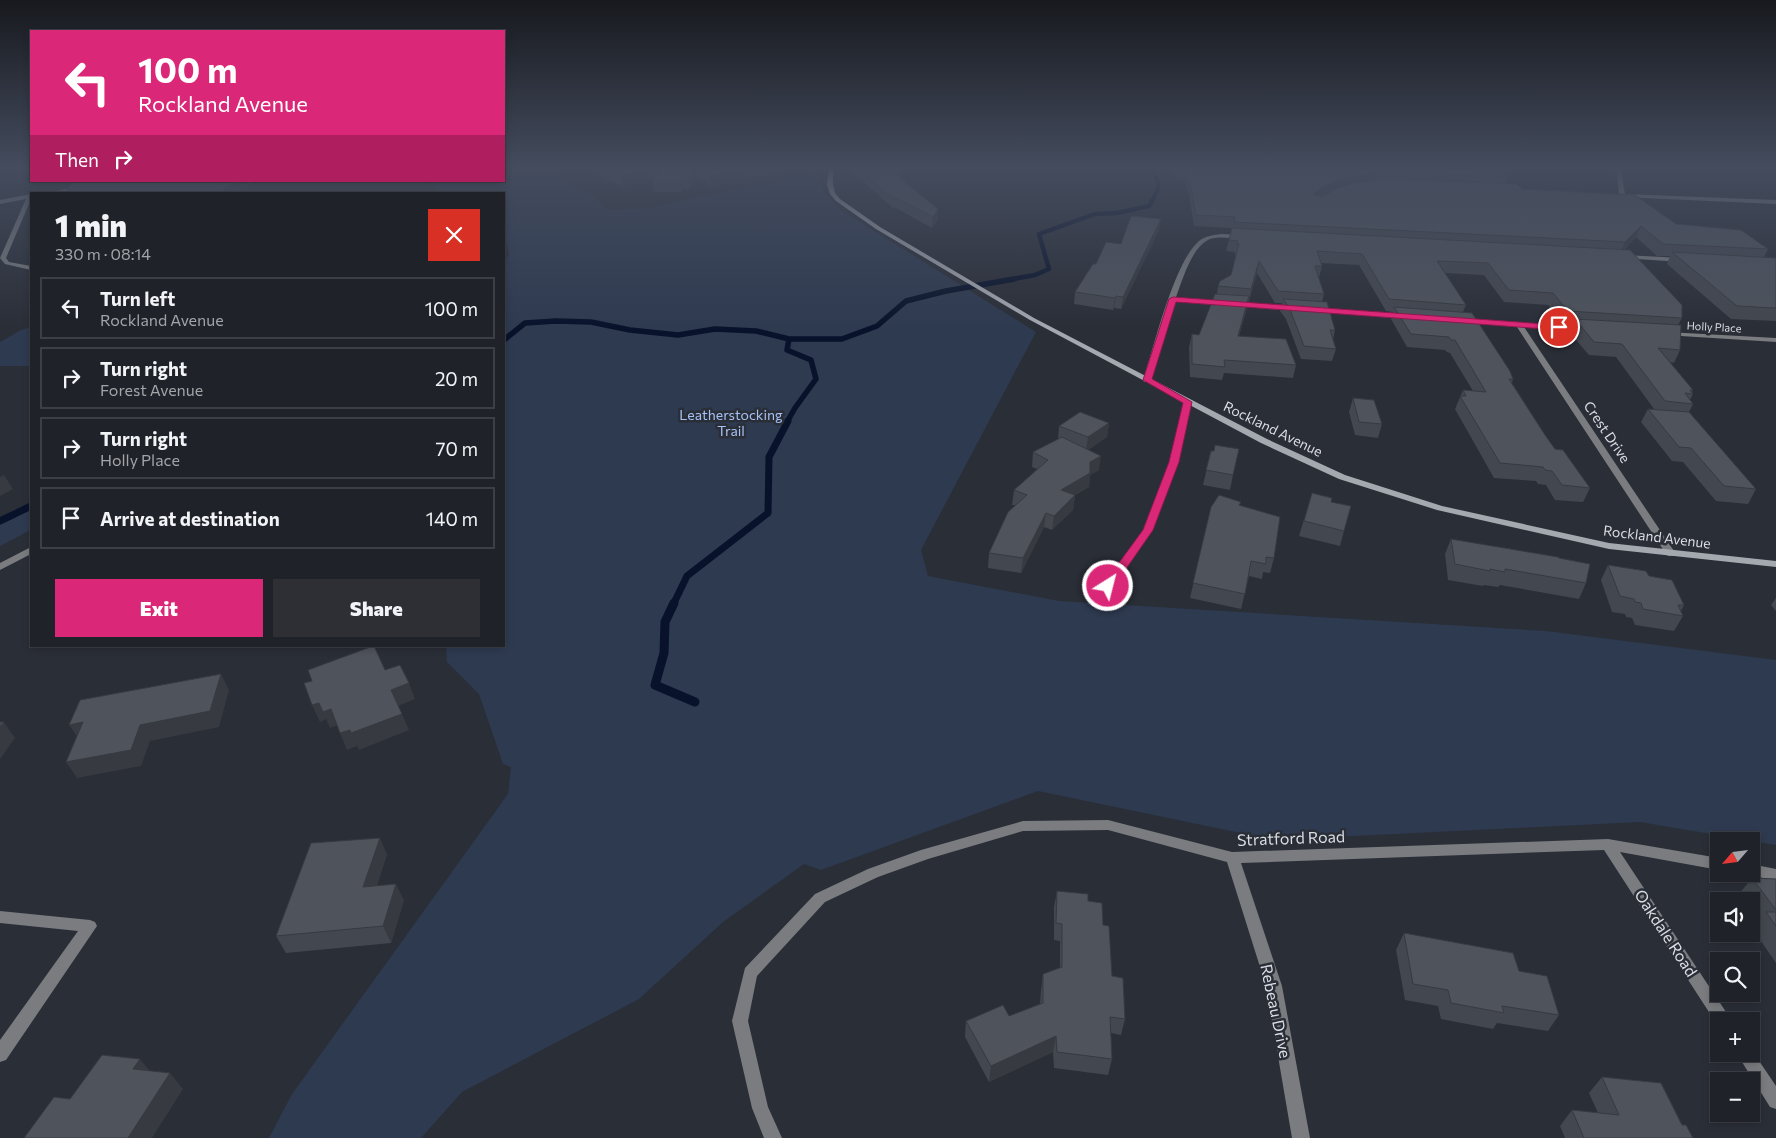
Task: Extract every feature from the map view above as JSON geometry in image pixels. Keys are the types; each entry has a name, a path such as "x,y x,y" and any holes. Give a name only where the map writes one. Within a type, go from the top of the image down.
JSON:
{"street":[{"path":"20,221 3,258 7,263 30,268"},
{"name":"Rockland Avenue","path":"868,221 1032,319 1264,441 1342,476 1440,508 1609,546 1776,564"},
{"path":"1147,380 1173,299 1190,258 1202,242 1220,236 1252,237"},
{"path":"1618,257 1687,261"},
{"path":"1173,299 1305,310"},
{"path":"1314,310 1412,317"},
{"path":"1461,321 1588,329"},
{"name":"Crest Drive","path":"1519,325 1671,554"},
{"name":"Holly Place","path":"1658,333 1776,340"},
{"path":"1108,586 1148,530 1174,462 1188,402"},
{"path":"0,568 30,551"},
{"name":"Stratford Road","path":"773,1138 760,1108 740,1021 750,973 820,898 873,873 926,854 1022,826 1108,825 1232,858 1608,844 1710,862"},
{"name":"Oakdale Road","path":"1608,844 1718,1012"},
{"name":"Rebeau Drive","path":"1232,858 1274,986 1301,1138"},
{"path":"1760,872 1776,875"},
{"path":"0,917 90,926 0,1054"},
{"path":"1750,1062 1776,1101"}],"green space":[{"name":"Leatherstocking Trail","path":"505,221 858,221 1036,332 921,550 928,576 1059,601 1546,631 1776,660 1776,845 1760,842 1760,832 1710,832 1710,834 1640,822 1274,840 1038,791 821,870 804,864 723,922 639,999 462,1092 421,1138 269,1138 292,1094 508,794 511,767 503,764 479,694 447,662 446,647 505,647 505,260 509,255 505,237"},
{"path":"30,327 30,366 0,366 0,342 21,330"},
{"path":"30,505 30,531 0,546 0,518"}],"building":[{"path":"1129,221 1160,221 1123,297 1116,296 1115,298 1075,292 1093,264 1096,264 1106,242 1121,244"},
{"path":"1672,221 1676,224 1741,230 1768,249 1663,244 1641,226 1625,242 1234,222"},
{"path":"1232,228 1630,250 1682,305 1682,318 1568,311 1553,293 1509,290 1488,263 1437,261 1466,305 1389,299 1362,254 1317,251 1322,266 1315,266 1324,294 1278,291 1259,261 1251,289 1218,286 1220,281 1231,275 1239,244 1237,244 1238,241 1229,240"},
{"path":"1672,252 1776,258 1776,308 1737,306"},
{"path":"1215,294 1249,296 1238,336 1286,339 1296,365 1224,360 1225,367 1192,364 1192,334 1199,335"},
{"path":"1283,299 1327,302 1335,330 1330,330 1336,349 1304,346 1289,307"},
{"path":"1394,307 1472,313 1510,371 1513,379 1509,379 1545,435 1555,449 1563,450 1590,488 1562,485 1552,471 1545,470 1543,467 1500,463 1460,396 1466,396 1463,390 1486,392 1455,340 1451,340 1449,337 1411,334"},
{"path":"1575,319 1681,325 1680,350 1658,348 1693,390 1690,390 1693,394 1685,393 1693,404 1665,401 1622,344 1594,342"},
{"path":"1353,398 1374,400 1382,424 1359,422"},
{"path":"1648,409 1689,412 1756,489 1724,486 1691,448 1679,447"},
{"path":"1080,412 1109,423 1088,437 1059,426"},
{"path":"1062,437 1101,456 1090,462 1090,473 1061,490 1075,495 1054,516 1046,513 1023,558 989,553 1008,512 1027,495 1014,490 1048,460 1033,452"},
{"path":"1215,445 1239,449 1233,475 1206,470 1211,451 1214,451"},
{"path":"1312,493 1332,498 1331,502 1351,506 1344,531 1304,521"},
{"path":"1219,495 1241,502 1239,505 1280,517 1274,558 1266,557 1266,564 1251,561 1245,594 1193,583 1211,507"},
{"path":"1451,539 1590,564 1586,583 1505,569 1505,572 1490,569 1490,571 1455,564"},
{"path":"1608,565 1646,571 1649,576 1672,580 1684,605 1678,605 1683,616 1643,609 1641,603 1635,602 1634,599 1620,596"},
{"path":"374,647 385,670 400,665 409,683 391,690 402,714 351,733 350,730 340,733 331,709 323,712 319,703 312,705 304,683 312,681 308,670"},
{"path":"221,674 210,711 140,725 131,750 66,762 83,722 69,725 80,700"},
{"path":"380,838 363,887 396,884 383,926 276,936 311,843"},
{"path":"1760,878 1776,879 1776,910 1755,882 1760,882"},
{"path":"1057,891 1088,894 1088,901 1102,903 1103,925 1109,926 1112,976 1123,978 1125,1019 1110,1017 1112,1059 1057,1052 1056,1036 991,1066 966,1021 1003,1005 1009,1016 1043,1003 1043,974 1062,967 1062,924 1056,923"},
{"path":"1766,912 1776,912 1776,926"},
{"path":"1404,933 1513,953 1519,971 1547,976 1559,1015 1502,1006 1504,1013 1451,1003 1448,990 1413,984"},
{"path":"102,1055 140,1059 133,1069 170,1073 128,1138 24,1138 54,1097 70,1099"},
{"path":"1602,1077 1661,1083 1682,1125 1686,1125 1693,1138 1584,1138 1572,1110 1619,1115"}],"waterway":[{"path":"1007,280 1035,275 1049,269 1039,234 1075,221"},
{"path":"789,339 842,339 877,326 906,301 946,291 1014,279"},
{"path":"505,339 525,323 556,321 591,322 630,330 678,335 715,329 756,331 789,339"},
{"path":"787,422 816,379 811,360 787,350 789,339"},
{"path":"673,605 687,576 768,513 769,457 788,421"},
{"path":"0,521 30,506"},
{"path":"674,603 665,622 664,653 655,685 695,702"}],"route":[{"path":"1108,586 1148,530 1174,462 1188,402 1147,380 1173,299 1559,327"}]}
